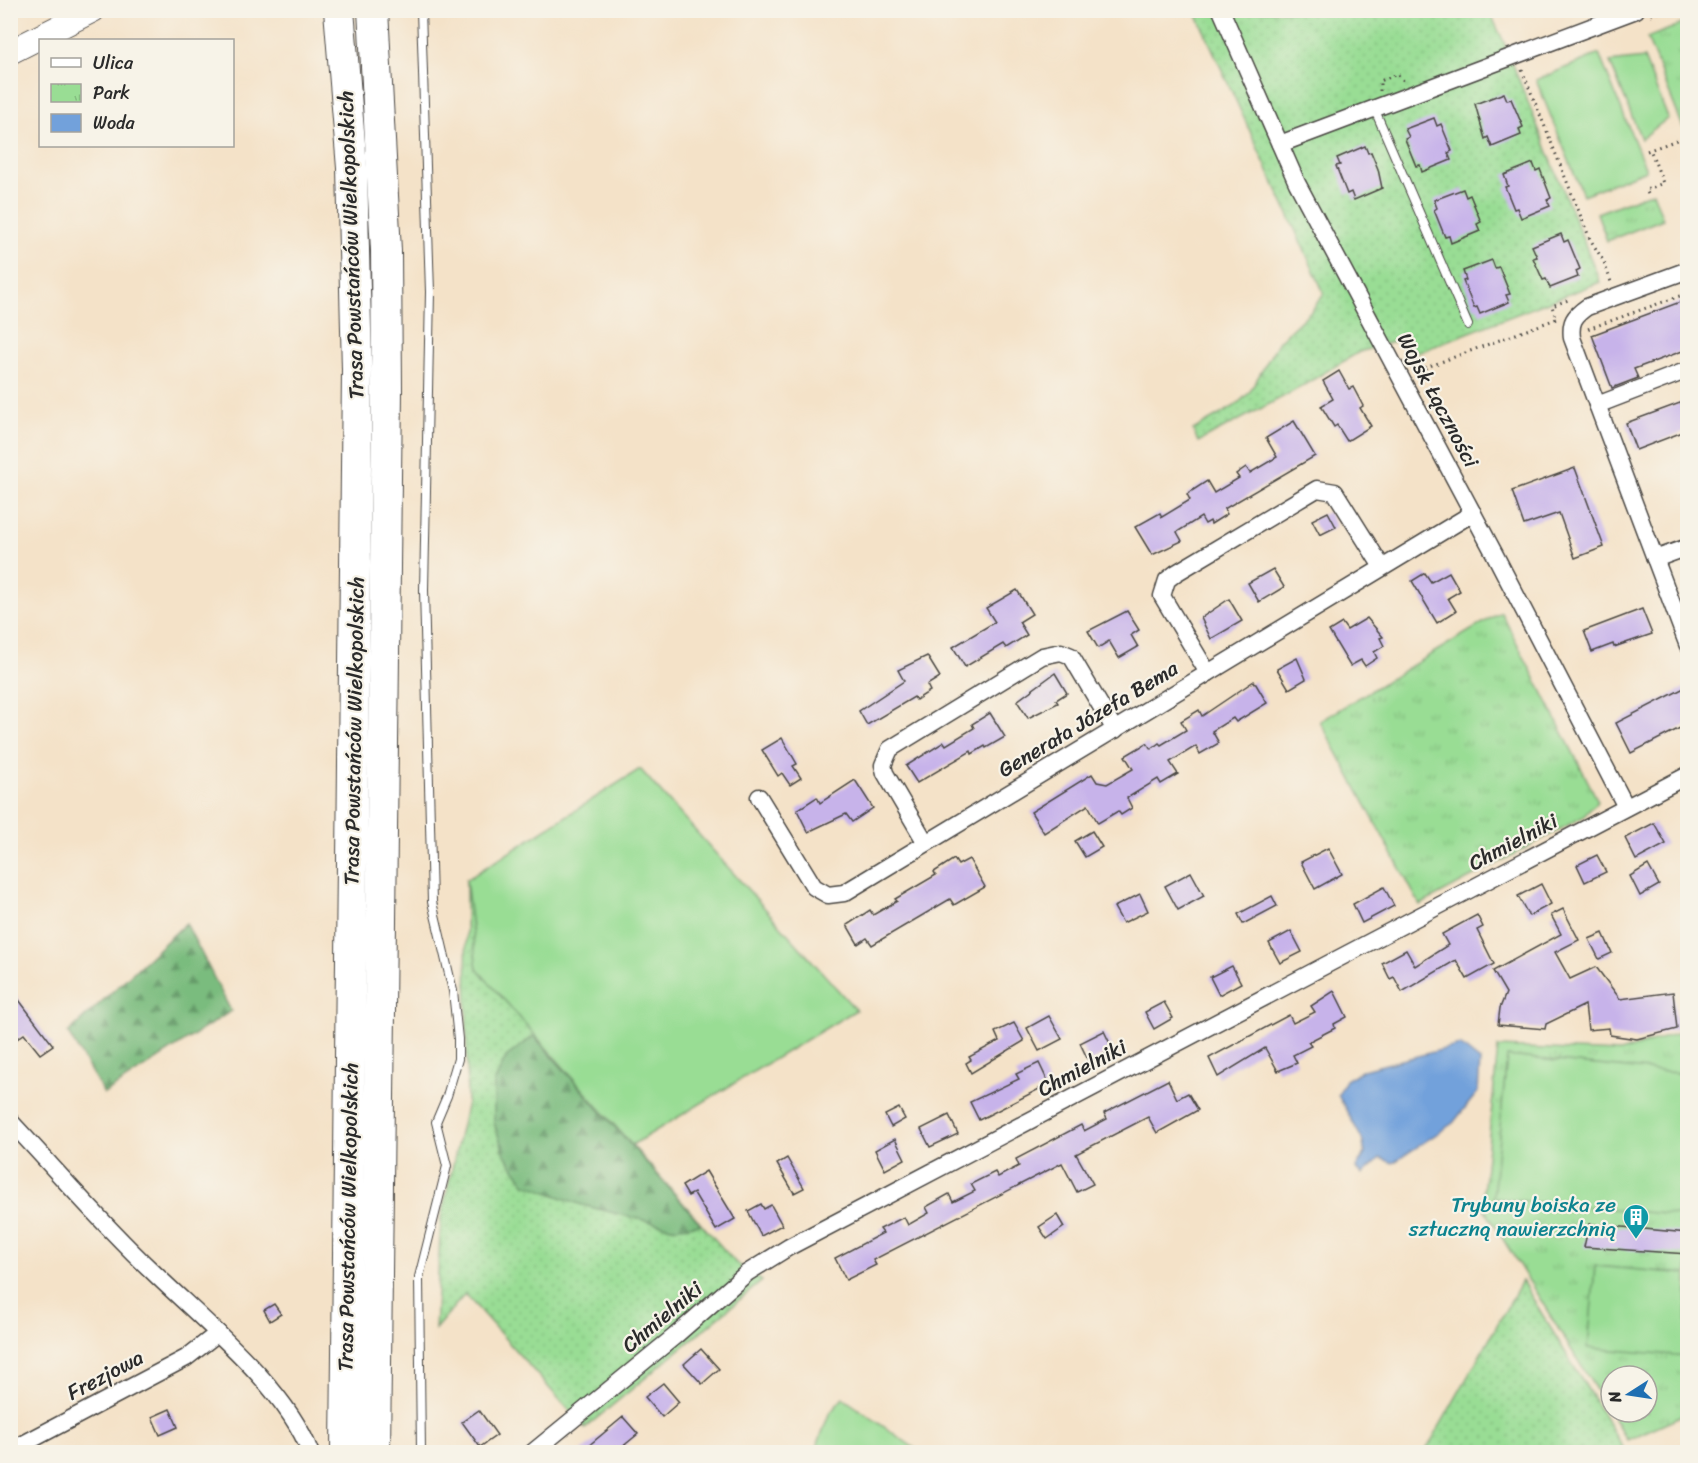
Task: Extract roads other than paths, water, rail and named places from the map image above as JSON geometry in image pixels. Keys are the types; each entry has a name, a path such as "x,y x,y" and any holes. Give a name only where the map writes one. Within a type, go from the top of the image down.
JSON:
{"highway":[{"name":"Trasa Powstańców Wielkopolskich","path":"339,10 352,168 357,370 346,1452"},
{"name":"Trasa Powstańców Wielkopolskich","path":"372,10 386,251 387,390 375,1452"}],"main road":[{"path":"10,52 93,10"}],"street":[{"name":"Wojsk Łączności","path":"1221,10 1302,193 1473,513 1626,807"},
{"path":"1280,144 1636,10"},
{"path":"1688,270 1587,307 1576,315 1570,326 1572,338 1688,646"},
{"path":"1597,405 1688,370"},
{"path":"1208,673 1162,596 1167,580 1176,573 1317,489 1335,492 1382,567"},
{"name":"Generała Józefa Bema","path":"759,797 814,887 828,895 844,893 1473,513"},
{"path":"1655,559 1688,546"},
{"path":"926,843 885,773 883,765 890,749 1042,656 1061,652 1071,656 1115,730"},
{"name":"Chmielniki","path":"533,1452 675,1336 747,1273 789,1247 1688,775"},
{"path":"10,1121 151,1270 218,1334 292,1414 310,1452"},
{"name":"Frezjowa","path":"10,1451 186,1358 218,1334"}],"lane":[{"path":"421,10 430,292 424,590 432,902 453,991 458,1049 447,1096 436,1122 447,1166 419,1277 421,1452"},
{"path":"1374,108 1468,326"}],"water":[{"path":"1460,1045 1480,1061 1478,1092 1453,1123 1393,1163 1380,1158 1363,1174 1356,1168 1365,1153 1362,1139 1338,1095 1346,1080 1363,1070"}],"place":[{"name":"Trybuny boiska ze sztuczną nawierzchnią","path":"1636,1240"}]}
